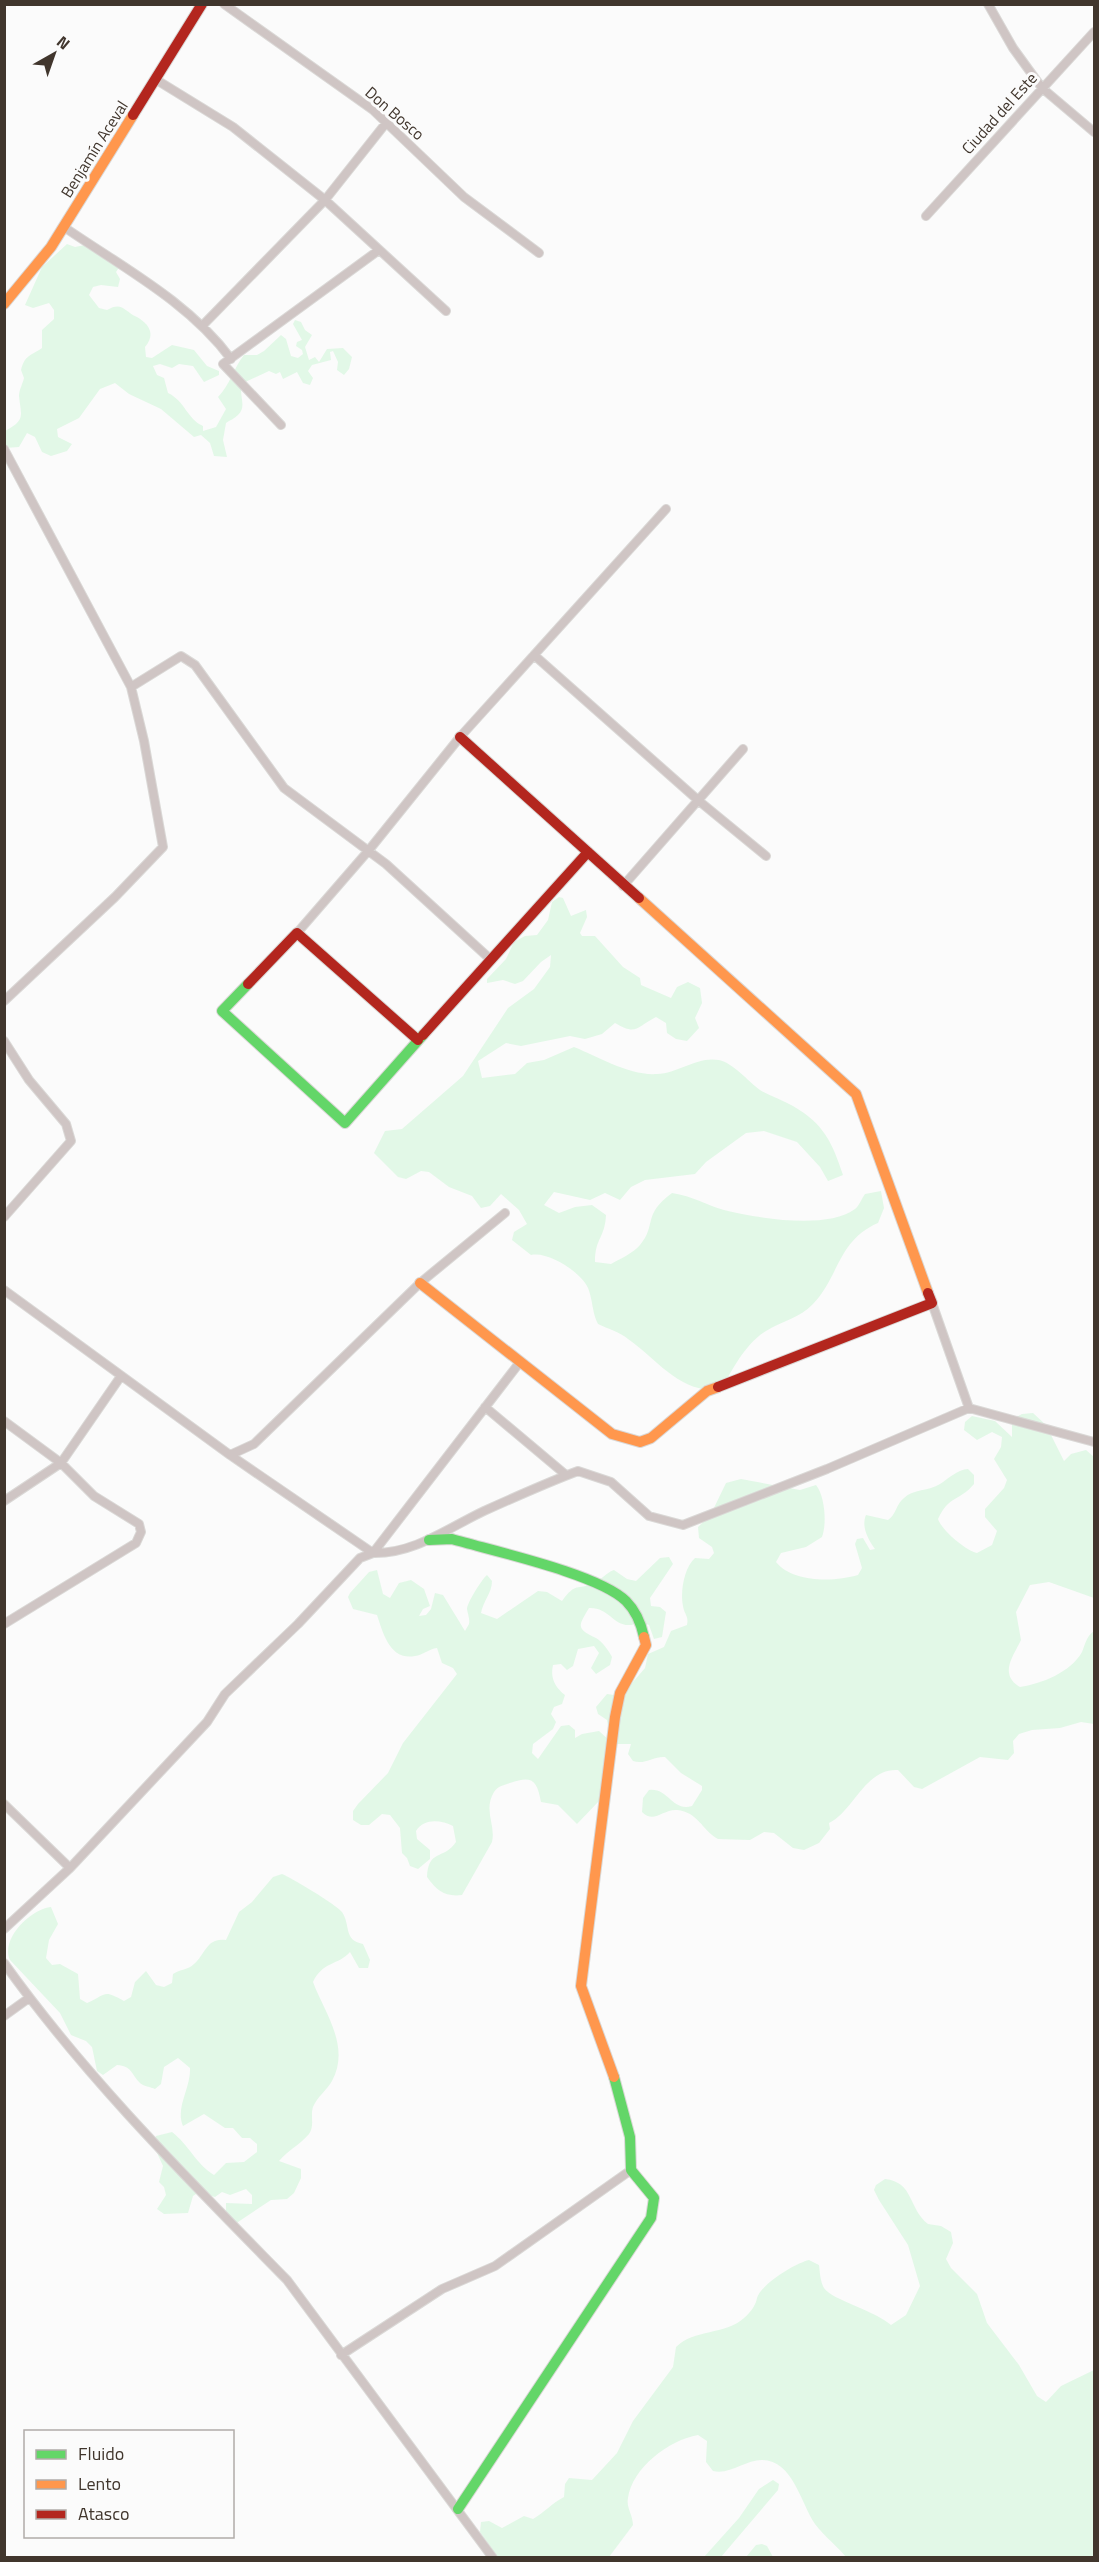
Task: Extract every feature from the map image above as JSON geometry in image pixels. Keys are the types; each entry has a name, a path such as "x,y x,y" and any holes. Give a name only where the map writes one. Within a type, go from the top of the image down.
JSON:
{"street":[{"name":"Benjamín Aceval","path":"4,304 64,227 202,4"},
{"name":"Don Bosco","path":"224,4 373,110 464,197 539,253"},
{"path":"988,4 1013,48 1042,88 1095,132"},
{"name":"Ciudad del Este","path":"926,216 1095,32"},
{"path":"155,79 233,126 325,200 446,311"},
{"path":"203,326 325,200 386,123"},
{"path":"64,227 203,326 231,359"},
{"path":"281,425 223,364 380,250"},
{"path":"4,449 131,687 144,741 163,847 115,897 4,1001"},
{"path":"588,852 489,957 345,1123 222,1011 297,933 369,850 460,737 666,509"},
{"path":"534,655 699,801 766,856"},
{"path":"131,687 181,656 187,658 195,665 284,788 369,850 489,957"},
{"path":"460,737 856,1094 969,1408"},
{"path":"623,886 743,749"},
{"path":"297,933 418,1040"},
{"path":"4,1041 29,1080 66,1124 71,1142 4,1217"},
{"path":"230,1455 254,1444 420,1283 506,1213"},
{"path":"420,1283 612,1434 640,1442 651,1438 707,1391 777,1366 932,1303"},
{"path":"4,1290 230,1455 373,1552 390,1553 429,1540 482,1512 578,1471 600,1476 622,1490 649,1516 683,1525 827,1469 969,1408 1095,1442"},
{"path":"4,1929 70,1868 207,1722 225,1694 298,1624 360,1558 373,1552 520,1362"},
{"path":"4,1501 61,1463 122,1376"},
{"path":"485,1407 566,1475"},
{"path":"4,1421 61,1463 94,1496 139,1524 140,1539 4,1624"},
{"path":"429,1540 452,1539 597,1582 625,1600 641,1621 646,1645 620,1693 615,1717 581,1986 621,2098 630,2137 631,2170 654,2198 651,2218 458,2509"},
{"path":"4,1804 70,1868"},
{"path":"4,1963 43,2018 147,2137 287,2280 493,2558"},
{"path":"4,2016 29,1998"},
{"path":"341,2355 442,2289 495,2266 631,2170"}],"green space":[{"path":"67,244 75,247 85,245 120,266 116,272 120,279 118,287 101,285 93,287 89,295 99,308 107,310 116,306 120,307 148,326 150,338 145,347 146,357 152,358 172,345 194,350 207,366 219,371 219,375 204,382 193,366 179,364 172,368 160,364 153,366 157,375 164,378 168,393 174,396 193,419 203,426 203,431 216,427 226,409 218,397 244,355 257,355 281,335 286,339 291,356 298,358 303,354 302,350 296,346 297,342 302,340 293,324 295,320 301,322 305,330 312,335 305,347 309,360 315,357 319,362 327,349 343,348 352,357 349,369 344,375 337,370 338,362 333,351 330,352 331,360 312,365 308,371 313,378 310,385 303,383 297,372 283,379 280,372 276,374 269,371 243,383 241,411 226,423 223,440 227,457 214,456 210,443 201,435 194,437 161,409 129,394 115,383 100,389 79,418 57,429 58,437 72,444 67,451 51,456 42,452 35,437 27,433 19,447 5,448 5,431 16,424 21,417 19,396 24,378 21,370 24,361 42,348 42,330 54,319 54,310 49,303 33,308 25,305 42,267"},
{"path":"559,897 563,898 571,916 586,910 587,917 580,933 582,936 595,936 623,967 640,978 641,985 671,998 677,987 688,982 700,988 702,1003 695,1018 699,1028 687,1041 676,1039 667,1033 666,1023 656,1017 636,1029 628,1029 615,1023 602,1034 585,1039 570,1036 521,1046 506,1043 478,1061 482,1078 515,1074 527,1063 544,1060 574,1047 625,1069 647,1074 665,1073 703,1060 719,1060 735,1068 760,1090 804,1113 820,1127 831,1143 843,1175 828,1181 820,1167 797,1142 764,1131 746,1133 706,1162 695,1174 645,1180 631,1187 620,1200 605,1193 590,1200 554,1192 544,1205 559,1213 575,1207 592,1205 606,1215 595,1262 611,1264 637,1248 648,1232 653,1214 672,1193 738,1213 772,1219 810,1221 843,1215 855,1209 865,1194 881,1191 884,1208 878,1223 865,1230 847,1249 822,1293 802,1313 759,1336 740,1357 721,1389 694,1387 682,1381 618,1332 598,1324 588,1288 579,1276 555,1259 531,1255 512,1240 514,1232 527,1224 519,1210 501,1194 490,1206 481,1208 472,1196 449,1187 429,1172 421,1171 406,1179 398,1177 374,1153 385,1131 402,1129 463,1076 508,1008 534,989 550,967 551,955 523,981 515,984 503,980 487,983 487,979 506,959 514,942 525,936 537,935 548,920 552,902"},
{"path":"1033,1413 1046,1425 1064,1461 1071,1454 1086,1450 1094,1457 1094,1598 1049,1582 1030,1585 1016,1612 1021,1640 1010,1664 1010,1676 1013,1682 1020,1687 1055,1676 1077,1659 1087,1639 1094,1631 1094,1724 1081,1722 1060,1728 1032,1730 1019,1734 1013,1741 1014,1753 1008,1760 980,1757 922,1789 914,1787 898,1770 887,1771 868,1783 846,1809 829,1823 830,1829 819,1843 804,1850 793,1848 774,1833 764,1832 750,1840 718,1839 684,1811 672,1810 651,1817 642,1812 643,1798 649,1790 661,1792 675,1803 685,1807 692,1806 702,1786 681,1773 665,1757 642,1762 633,1761 628,1754 631,1744 616,1744 609,1733 607,1720 598,1714 596,1707 607,1694 621,1696 645,1668 648,1654 664,1647 671,1631 687,1625 682,1600 688,1568 695,1558 709,1559 714,1553 712,1547 699,1538 698,1527 711,1514 726,1483 741,1479 800,1490 816,1485 824,1510 822,1537 806,1547 781,1553 776,1562 793,1574 826,1580 858,1575 862,1568 855,1544 857,1539 863,1538 870,1550 875,1549 865,1528 866,1515 888,1520 901,1500 908,1495 936,1486 957,1472 968,1469 974,1475 974,1484 951,1502 938,1519 955,1540 977,1553 992,1545 997,1531 985,1517 985,1509 1004,1488 1007,1480 994,1459 1001,1447 1002,1437 992,1432 977,1440 964,1430 965,1422 972,1416 995,1421 1012,1437 1012,1419 1022,1414"},
{"path":"669,1557 673,1564 650,1598 651,1606 660,1607 666,1612 662,1637 654,1639 649,1625 641,1622 625,1625 603,1611 589,1608 581,1623 582,1629 605,1646 612,1657 610,1665 596,1674 591,1668 599,1653 594,1646 578,1649 573,1666 567,1670 561,1664 553,1665 554,1682 565,1695 562,1704 554,1707 551,1714 556,1722 553,1729 533,1744 532,1753 538,1759 561,1726 569,1725 575,1730 575,1738 582,1734 599,1731 610,1741 600,1800 577,1824 558,1805 541,1802 538,1789 532,1781 517,1781 499,1787 494,1792 490,1805 492,1842 462,1895 451,1895 434,1886 427,1877 433,1858 447,1851 456,1842 453,1826 433,1821 419,1827 416,1831 417,1839 430,1850 430,1859 418,1869 410,1866 402,1853 400,1828 390,1815 382,1814 369,1825 361,1825 353,1820 353,1811 388,1773 403,1743 457,1674 453,1668 442,1663 437,1648 415,1656 399,1654 389,1644 377,1615 353,1609 348,1597 369,1572 377,1570 383,1594 390,1598 399,1583 411,1580 424,1589 430,1606 423,1609 419,1616 426,1615 431,1609 435,1593 443,1595 465,1631 469,1624 468,1606 475,1591 487,1575 492,1585 481,1613 497,1619 538,1591 547,1592 562,1601 574,1589 594,1583 614,1570 627,1579 636,1581 660,1558"},
{"path":"282,1874 338,1908 345,1917 350,1936 363,1944 370,1960 368,1968 359,1968 350,1952 321,1970 313,1982 334,2030 339,2055 332,2081 313,2107 312,2127 309,2134 279,2161 301,2169 301,2178 294,2193 287,2199 271,2200 235,2224 226,2211 226,2203 252,2204 252,2195 246,2189 230,2195 222,2192 215,2197 199,2192 193,2196 188,2213 164,2214 157,2209 166,2195 164,2187 159,2182 163,2166 153,2144 156,2136 172,2132 214,2175 226,2163 244,2162 257,2152 257,2144 250,2138 242,2138 233,2128 225,2128 204,2114 183,2126 181,2112 190,2068 178,2058 164,2067 161,2084 155,2089 141,2084 128,2069 122,2066 117,2065 103,2075 97,2071 92,2047 86,2041 71,2035 60,2013 10,1960 9,1943 19,1926 27,1919 51,1907 58,1924 49,1940 46,1958 52,1965 60,1964 78,1974 80,1999 87,2003 105,1994 124,2001 131,1997 135,1982 146,1971 156,1985 164,1987 172,1983 173,1974 194,1964 211,1943 226,1940 239,1912 252,1902 273,1877"},
{"path":"885,2179 894,2181 906,2190 917,2211 928,2224 941,2226 951,2232 953,2243 946,2259 951,2268 977,2294 987,2323 1019,2365 1037,2396 1046,2402 1061,2386 1094,2370 1094,2557 846,2557 815,2524 795,2484 781,2467 773,2462 762,2460 725,2471 713,2471 706,2462 707,2441 698,2435 664,2449 644,2466 631,2487 628,2502 633,2525 609,2557 498,2557 480,2532 481,2522 489,2521 502,2528 524,2516 533,2519 564,2497 565,2484 569,2478 592,2480 617,2453 633,2421 673,2367 676,2347 692,2337 728,2327 744,2318 755,2305 760,2292 788,2270 809,2260 819,2265 824,2288 836,2297 891,2325 906,2315 920,2286 908,2245 874,2190 876,2185"},
{"path":"773,2480 779,2484 778,2490 721,2557 704,2557 739,2518 759,2489"},
{"path":"756,2545 767,2546 773,2557 746,2557"}],"traffic: fast":[{"path":"248,984 222,1011 345,1123 423,1035"},
{"path":"429,1540 452,1539 544,1564 593,1582 626,1601 638,1618 644,1637"},
{"path":"458,2509 651,2218 654,2198 631,2170 630,2137 614,2077"}],"traffic: slow":[{"path":"4,304 51,247 133,115"},
{"path":"639,898 856,1094 928,1293"},
{"path":"420,1283 612,1434 640,1442 651,1438 707,1391 718,1387"},
{"path":"614,2077 581,1986 615,1717 620,1693 646,1645 644,1637"}],"traffic: jam":[{"path":"133,115 202,4"},
{"path":"460,737 639,898"},
{"path":"423,1035 588,852"},
{"path":"248,984 297,933 418,1040"},
{"path":"718,1387 932,1303 928,1293"}]}
